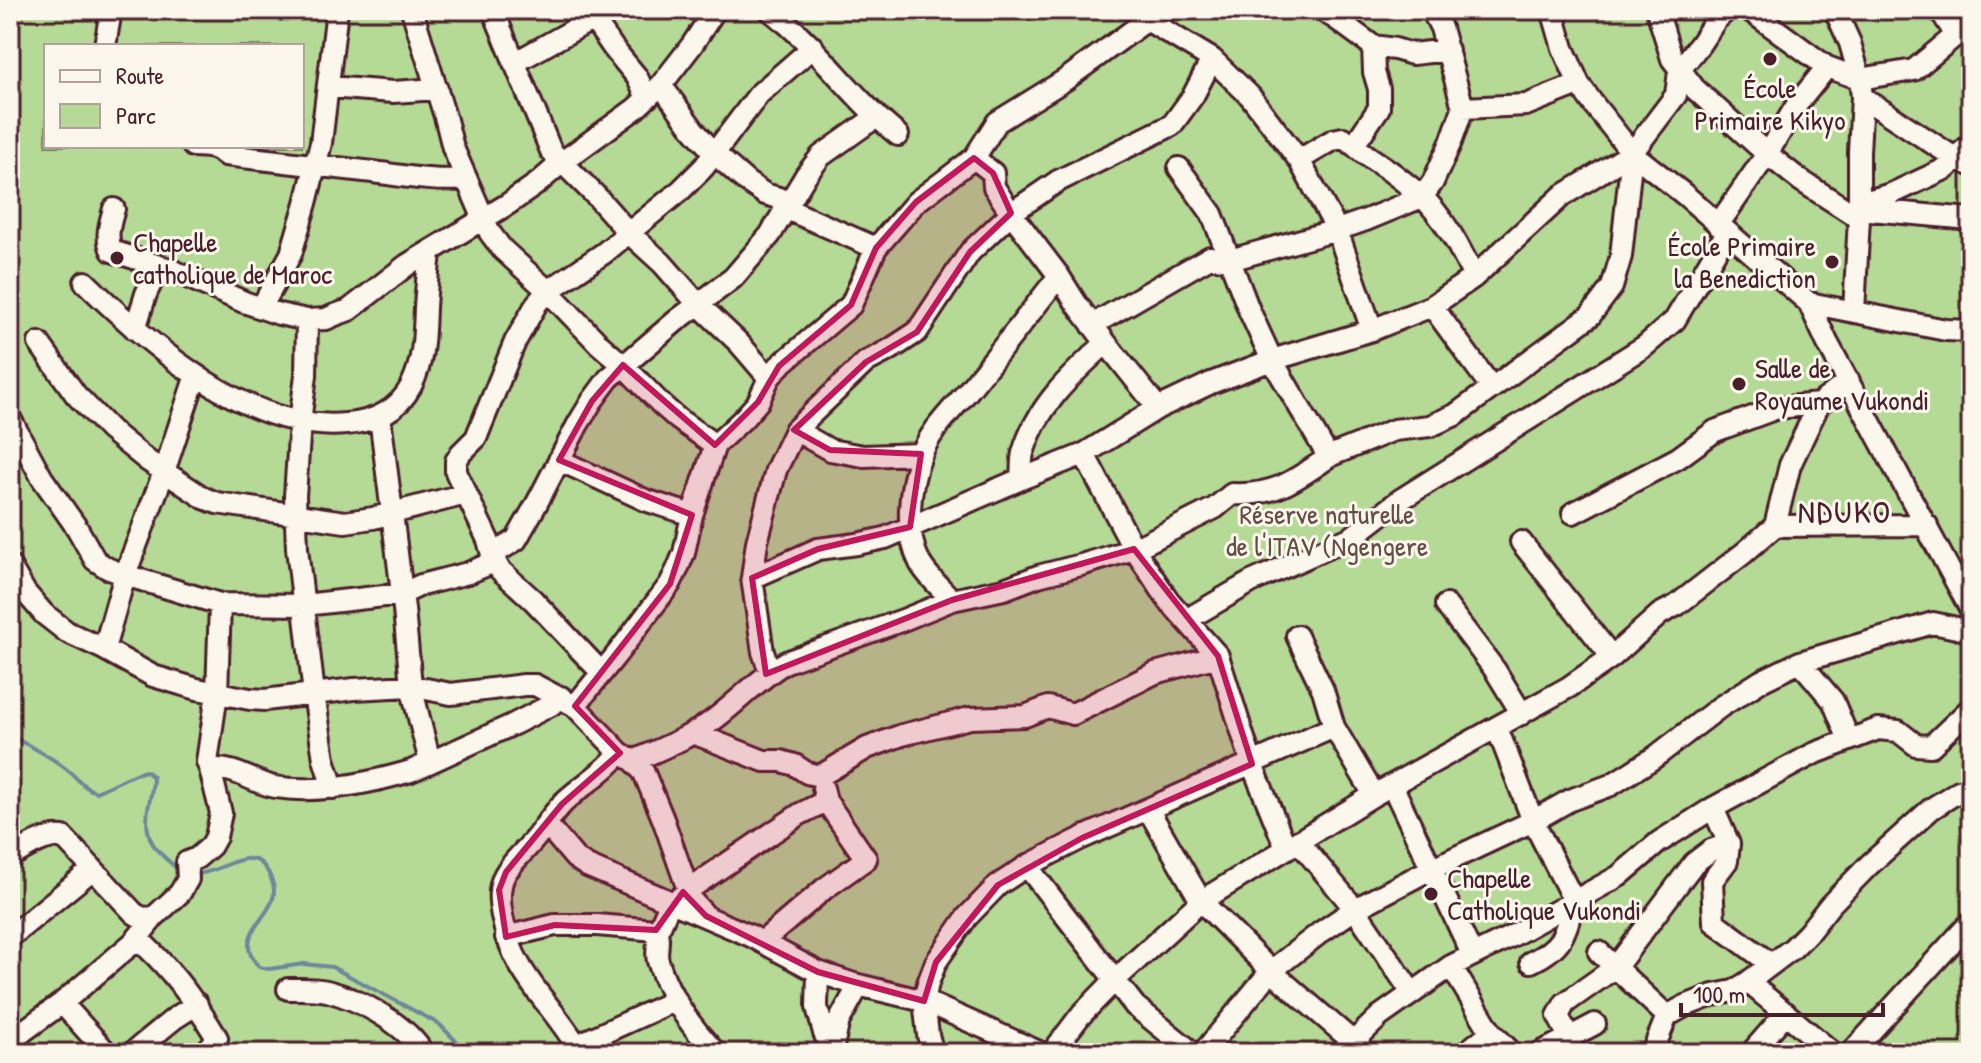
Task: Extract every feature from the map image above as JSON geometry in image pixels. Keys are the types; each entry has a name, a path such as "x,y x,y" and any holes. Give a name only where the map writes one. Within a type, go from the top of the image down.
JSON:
{"street":[{"path":"105,44 111,10"},
{"path":"261,308 291,254 321,143 337,10"},
{"path":"412,10 453,148 490,233 522,269 678,419 715,445"},
{"path":"493,10 551,151 739,343 769,378"},
{"path":"114,209 108,237 112,251 159,266 261,308 307,320 326,319 349,310 407,265 484,220 635,109 692,45 715,10"},
{"path":"770,10 813,47 876,117 898,135"},
{"path":"1321,10 1373,46 1412,54 1448,50"},
{"path":"1092,325 1210,257 1230,260 1337,230 1422,197 1433,182 1463,108 1435,10"},
{"path":"1657,10 1672,59 1679,71 1767,154 1800,180 1859,210 1971,219"},
{"path":"752,578 818,549 885,538 1084,454 1158,408 1211,383 1272,360 1372,330 1432,306 1474,277 1562,196 1632,153 1676,95 1679,71 1716,20 1727,10"},
{"path":"1749,10 1827,67 1966,156 1859,210"},
{"path":"1835,10 1850,43 1861,88 1854,312"},
{"path":"1940,10 1956,35"},
{"path":"1557,11 1563,48 1579,84 1632,153 1809,303 1971,610"},
{"path":"514,63 590,14 637,77 747,182 765,194 779,198 787,209 876,248"},
{"path":"210,769 232,770 280,788 333,788 396,775 553,704 568,701 617,654 670,584 684,553 692,515 715,445 758,402 769,378 779,366 851,305 876,248 916,202 974,158 997,122 1065,80 1152,15 1212,59 1250,96 1299,160 1337,230 1372,330"},
{"path":"1861,88 1914,70 1971,19"},
{"path":"1354,145 1379,108 1373,46"},
{"path":"601,672 500,570 456,472 456,461 476,438 524,323 537,303 548,291 604,253 681,190 715,154 759,94 813,47"},
{"path":"770,672 763,652 752,578 757,542 776,470 795,430 866,362 917,332 970,252 1011,213 1058,181 1172,125 1193,96 1212,59"},
{"path":"1186,620 1251,582 1352,537 1400,500 1645,346 1675,320 1723,228 1767,154 1798,103 1827,67"},
{"path":"1463,108 1526,105 1579,84"},
{"path":"329,87 393,92 437,89"},
{"path":"10,418 42,478 95,560 125,575 220,604 304,605 402,594 421,585 468,573 487,565 492,557 516,540 592,401 609,378 733,278 770,235 821,156 876,117"},
{"path":"1299,160 1333,140 1343,138 1354,145 1422,197 1440,219 1474,277"},
{"path":"213,148 225,155 411,178 466,179"},
{"path":"676,1000 579,1049 569,1031 528,982 506,937 499,890 506,872 562,804 610,766 693,733 712,721 786,662 952,600 1004,589 1038,576 1134,549 1215,508 1232,494 1252,495 1287,485 1332,455 1394,430 1430,426 1455,415 1590,316 1612,287 1621,256 1632,153"},
{"path":"974,158 993,173 994,187 1011,213 1092,325 1158,408"},
{"path":"1179,168 1212,214 1272,360 1325,451 1332,455"},
{"path":"85,282 125,321 196,375 271,415 333,426 362,423 380,417 399,403 410,389 423,352 430,253"},
{"path":"135,329 159,266"},
{"path":"952,600 921,565 912,540 912,488 921,454 941,421 1059,276"},
{"path":"1809,303 1946,330 1971,331"},
{"path":"1432,306 1492,388"},
{"path":"307,320 306,375 295,496 297,548 314,694 324,759 333,788"},
{"path":"39,343 76,395 110,430 164,472 217,503 345,522 373,518 466,494"},
{"path":"1021,479 1022,455 1037,419 1069,377 1106,343"},
{"path":"104,649 125,575 196,375"},
{"path":"1052,1053 1080,1016 1115,980 1201,901 1383,790 1569,687 1612,657 1660,614 1677,605 1744,553 1775,526 1790,465 1819,404 1849,381"},
{"path":"1573,513 1678,458 1715,431 1777,408 1819,404"},
{"path":"380,417 411,686 430,762"},
{"path":"795,430 830,450 863,456 921,454"},
{"path":"1084,454 1134,549 1169,601 1218,656 1252,764 1292,844 1355,909 1412,993"},
{"path":"559,460 645,500 692,515"},
{"path":"1775,526 1927,525"},
{"path":"1521,542 1612,657"},
{"path":"10,566 25,592 54,623 67,632 153,676 217,693 265,700 354,689 411,686 451,694 535,685 568,701 644,773 663,819 681,896"},
{"path":"10,1041 62,1003 137,938 180,893 187,862 211,846 216,837 221,813 207,762 207,750 217,693 220,604"},
{"path":"1446,605 1495,670 1522,714"},
{"path":"1203,1053 1271,971 1355,909 1570,800 1611,785 1761,681 1800,662 1933,623 1971,631"},
{"path":"1297,636 1323,690 1334,727 1383,790 1431,869 1472,954"},
{"path":"693,733 764,761 781,761 820,776 867,748 902,735 970,718 1025,716 1048,707 1073,714 1155,673 1218,656"},
{"path":"1800,662 1833,701 1849,740"},
{"path":"1148,809 1201,901 1354,1049 1380,1016 1451,966 1619,876 1659,842 1713,808 1813,754 1878,729 1898,731 1916,745 1931,746 1971,708"},
{"path":"933,1053 924,1001 936,962 967,917 998,885 1027,866 1082,838 1334,727"},
{"path":"1497,728 1533,821 1574,901 1565,932 1555,948 1531,962"},
{"path":"762,942 824,889 866,859 826,801 820,776"},
{"path":"1652,1053 1667,1016 1713,995 1734,991 1748,982 1793,948 1869,865 1931,809 1971,787"},
{"path":"656,930 667,910 681,896 800,814 826,801"},
{"path":"1713,808 1729,844 1727,861 1712,881 1714,922 1771,964"},
{"path":"547,825 575,858 587,866 692,901 706,916 818,972 924,1001 1041,1053"},
{"path":"10,857 39,841 63,837 134,913 142,918 154,917"},
{"path":"1569,1037 1558,1016 1565,1003 1616,967 1694,863 1711,850 1729,844"},
{"path":"1027,866 1135,1006 1193,1053"},
{"path":"10,937 93,869"},
{"path":"1851,1053 1971,922"},
{"path":"506,937 555,925 656,930"},
{"path":"656,930 659,936 657,956 676,1000 714,1052"},
{"path":"137,938 154,953 197,1004 217,1038 210,1047 212,1053"},
{"path":"1599,952 1667,1016"},
{"path":"1451,966 1491,1032 1512,1053"},
{"path":"818,972 817,1007 832,1052"},
{"path":"1748,982 1833,1053"},
{"path":"832,1052 839,1021 859,985"},
{"path":"288,989 326,991 362,1005 394,1022 417,1042 423,1053"},
{"path":"62,1003 107,1053"},
{"path":"132,1053 197,1004"},
{"path":"1751,1053 1786,1013"},
{"path":"1540,1053 1595,1024"},
{"path":"1465,1053 1491,1032"}],"highlighted area":[{"path":"974,158 993,173 1011,213 970,252 917,332 866,362 794,430 830,450 921,454 910,527 818,549 752,578 766,674 952,600 1134,549 1218,656 1252,764 1082,838 998,885 936,962 924,1001 818,972 706,916 683,892 656,930 555,925 506,937 499,890 506,872 562,804 620,753 575,706 670,584 692,515 559,460 592,401 623,365 715,445 758,402 779,366 851,305 876,248 916,202"}],"green space":[{"name":"Réserve naturelle de l'ITAV (Ngengere","path":"10,10 1971,10 1971,1053 10,1053"}],"waterway":[{"path":"10,736 53,759 96,792 146,771 153,777 147,820 150,838 158,851 179,870"},
{"path":"195,874 239,860 258,861 266,869 274,893 269,908 254,929 249,945 249,951 259,967 269,969 304,964 332,967 439,1024 468,1053"}],"place":[{"name":"École Primaire Kikyo","path":"1770,59"},
{"name":"Chapelle catholique de Maroc","path":"117,258"},
{"name":"École Primaire la Benediction","path":"1832,262"},
{"name":"Salle de Royaume Vukondi","path":"1739,384"},
{"name":"Chapelle Catholique Vukondi","path":"1431,894"}],"district":[{"name":"NDUKO","path":"1845,511"}]}
